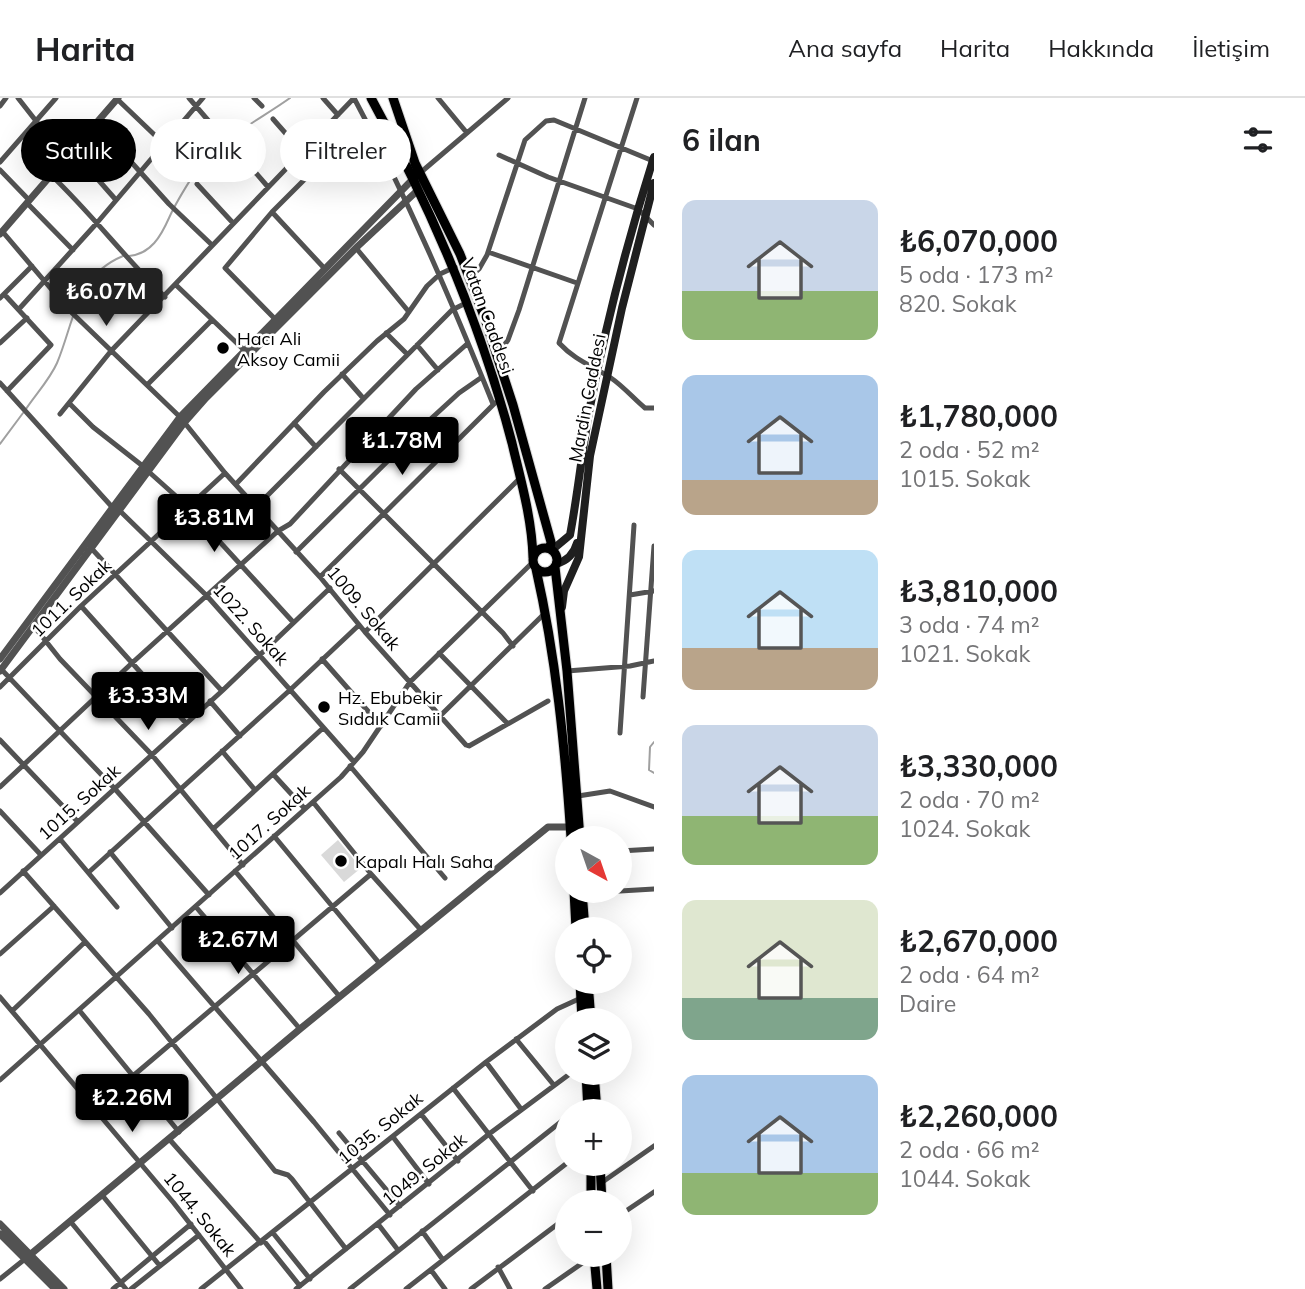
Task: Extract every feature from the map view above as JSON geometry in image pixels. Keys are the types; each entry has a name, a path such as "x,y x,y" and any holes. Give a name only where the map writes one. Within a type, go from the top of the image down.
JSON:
{"highway":[{"name":"Vatan Caddesi","path":"371,98 418,190 468,302 527,504 534,563"},
{"name":"Vatan Caddesi","path":"393,98 415,163 469,278 497,355 539,496 551,550"},
{"name":"Mardin Caddesi","path":"534,563 540,549 551,550 556,556 579,826"},
{"path":"534,563 547,572 555,565"},
{"path":"534,563 546,612 563,735 570,826"},
{"path":"581,994 581,1008"},
{"path":"601,1176 602,1190"},
{"path":"595,1267 597,1289"},
{"path":"607,1267 608,1289"}],"main road":[{"name":"Mardin Caddesi","path":"560,620 564,590 579,557 590,456 653,159"},
{"name":"Mardin Caddesi","path":"551,550 570,535 597,372 641,213 654,183"},
{"path":"555,565 572,555 580,535"}],"street":[{"path":"0,106 6,98"},
{"path":"18,98 33,119"},
{"path":"38,119 56,98"},
{"path":"101,119 118,98 150,131"},
{"path":"190,98 208,119"},
{"path":"185,119 203,98"},
{"path":"254,98 261,106"},
{"path":"323,98 338,115"},
{"path":"334,119 354,98 365,119"},
{"path":"438,98 467,133"},
{"path":"421,173 508,98"},
{"path":"497,355 508,340 585,98"},
{"path":"637,98 559,342 569,354 607,376 645,408 654,408"},
{"path":"273,119 280,127"},
{"path":"469,278 479,269 488,252 524,141 545,121 554,120 620,149 653,159"},
{"path":"0,162 21,138"},
{"path":"499,155 641,213 654,225"},
{"path":"19,309 150,159"},
{"path":"136,165 169,204 212,245"},
{"path":"0,170 72,250"},
{"path":"60,414 111,351 280,175"},
{"path":"209,895 115,789 1,670 31,623 182,420 244,350 412,180"},
{"path":"1,233 45,182"},
{"path":"57,182 165,297"},
{"path":"100,182 116,200"},
{"path":"264,182 268,187"},
{"path":"275,319 225,268 272,212 304,182"},
{"path":"320,577 497,402 482,377 452,310 440,274 396,182"},
{"path":"197,184 233,223"},
{"path":"182,420 418,190"},
{"path":"272,212 326,269"},
{"name":"1009. Sokak","path":"1,233 69,310 182,420 365,632 469,746 548,701"},
{"path":"356,248 409,312"},
{"path":"488,252 577,282"},
{"path":"7,391 50,347 19,309 2,296 32,266"},
{"path":"237,483 342,374 404,319 427,286 440,274 454,267"},
{"path":"176,285 244,350"},
{"path":"256,508 452,310 468,302"},
{"path":"0,343 27,318"},
{"path":"148,384 212,320"},
{"path":"386,333 407,354"},
{"path":"0,787 167,631 278,531 290,524 416,389 467,344"},
{"path":"417,345 438,370"},
{"path":"342,374 363,398"},
{"path":"296,552 459,393 482,377"},
{"name":"1022. Sokak","path":"0,383 117,510 207,596 323,728 445,878"},
{"path":"69,403 93,427 147,469 187,506 293,622"},
{"path":"294,424 316,447"},
{"path":"340,469 513,646"},
{"name":"1011. Sokak","path":"0,687 81,606 225,472"},
{"path":"365,632 520,477"},
{"path":"0,659 92,549 117,510"},
{"path":"620,733 634,525"},
{"path":"643,697 654,546"},
{"path":"92,549 222,691"},
{"name":"1017. Sokak","path":"1,1078 313,802 352,764 382,726 411,682 534,563"},
{"name":"1015. Sokak","path":"0,892 330,589"},
{"path":"631,595 652,592"},
{"path":"81,606 186,723"},
{"path":"440,716 546,612"},
{"path":"31,623 46,643 152,755 243,865"},
{"path":"89,872 359,625"},
{"path":"439,653 507,723"},
{"path":"322,659 382,726"},
{"path":"567,671 654,661"},
{"path":"210,701 240,736"},
{"path":"213,829 323,728"},
{"path":"0,740 78,822"},
{"path":"222,751 255,790"},
{"path":"273,774 304,809"},
{"path":"578,796 610,791 654,807"},
{"path":"313,802 371,874 421,930"},
{"path":"0,811 41,856"},
{"path":"0,1279 421,930 548,827 555,827"},
{"path":"274,836 380,964"},
{"path":"60,839 117,907"},
{"path":"632,850 654,849"},
{"path":"110,852 172,928"},
{"path":"23,871 173,1042 275,1171 288,1175 346,1249"},
{"path":"235,872 340,997"},
{"path":"94,1109 371,874"},
{"path":"0,881 6,887"},
{"path":"632,890 654,889"},
{"path":"0,954 54,906"},
{"path":"196,907 300,1029"},
{"path":"158,941 353,1168 390,1215"},
{"path":"12,1012 85,942"},
{"name":"1044. Sokak","path":"0,997 191,1224 241,1289"},
{"name":"1035. Sokak","path":"201,1289 516,1039 557,1009 581,998"},
{"path":"79,1010 179,1132"},
{"path":"516,1039 553,1084"},
{"path":"486,1062 521,1109"},
{"name":"1049. Sokak","path":"298,1288 553,1084"},
{"path":"453,1088 533,1191"},
{"path":"421,1114 457,1161"},
{"path":"350,1289 555,1127"},
{"path":"339,1133 400,1206"},
{"path":"393,1137 429,1184"},
{"path":"170,1140 281,1263 298,1288"},
{"path":"601,1183 654,1146"},
{"path":"407,1289 555,1173"},
{"path":"632,1207 654,1192"},
{"path":"102,1195 160,1266"},
{"path":"70,1221 120,1283 128,1289 199,1235"},
{"path":"0,1224 55,1289"},
{"path":"113,1289 191,1224"},
{"path":"378,1224 398,1250"},
{"path":"471,1289 555,1226"},
{"path":"422,1231 443,1260"},
{"path":"273,1233 310,1279"},
{"path":"0,1234 64,1289"},
{"path":"281,1263 290,1254"},
{"path":"498,1267 510,1289"},
{"path":"545,1289 577,1267"},
{"path":"431,1270 445,1289"}],"shaded area":[{"name":"Kapalı Halı Saha","path":"338,840 361,868 344,882 321,855"}],"waterway":[{"path":"129,256 143,252 154,243 196,171 215,150 290,98"},
{"path":"26,409 57,363 86,287 95,275 123,256"},
{"path":"0,444 23,413"},
{"path":"654,742 650,747 649,770 654,773"}],"place":[{"name":"Hacı Ali Aksoy Camii","path":"223,348"},
{"name":"Hz. Ebubekir Sıddık Camii","path":"324,707"},
{"name":"Kapalı Halı Saha","path":"341,861"}]}
